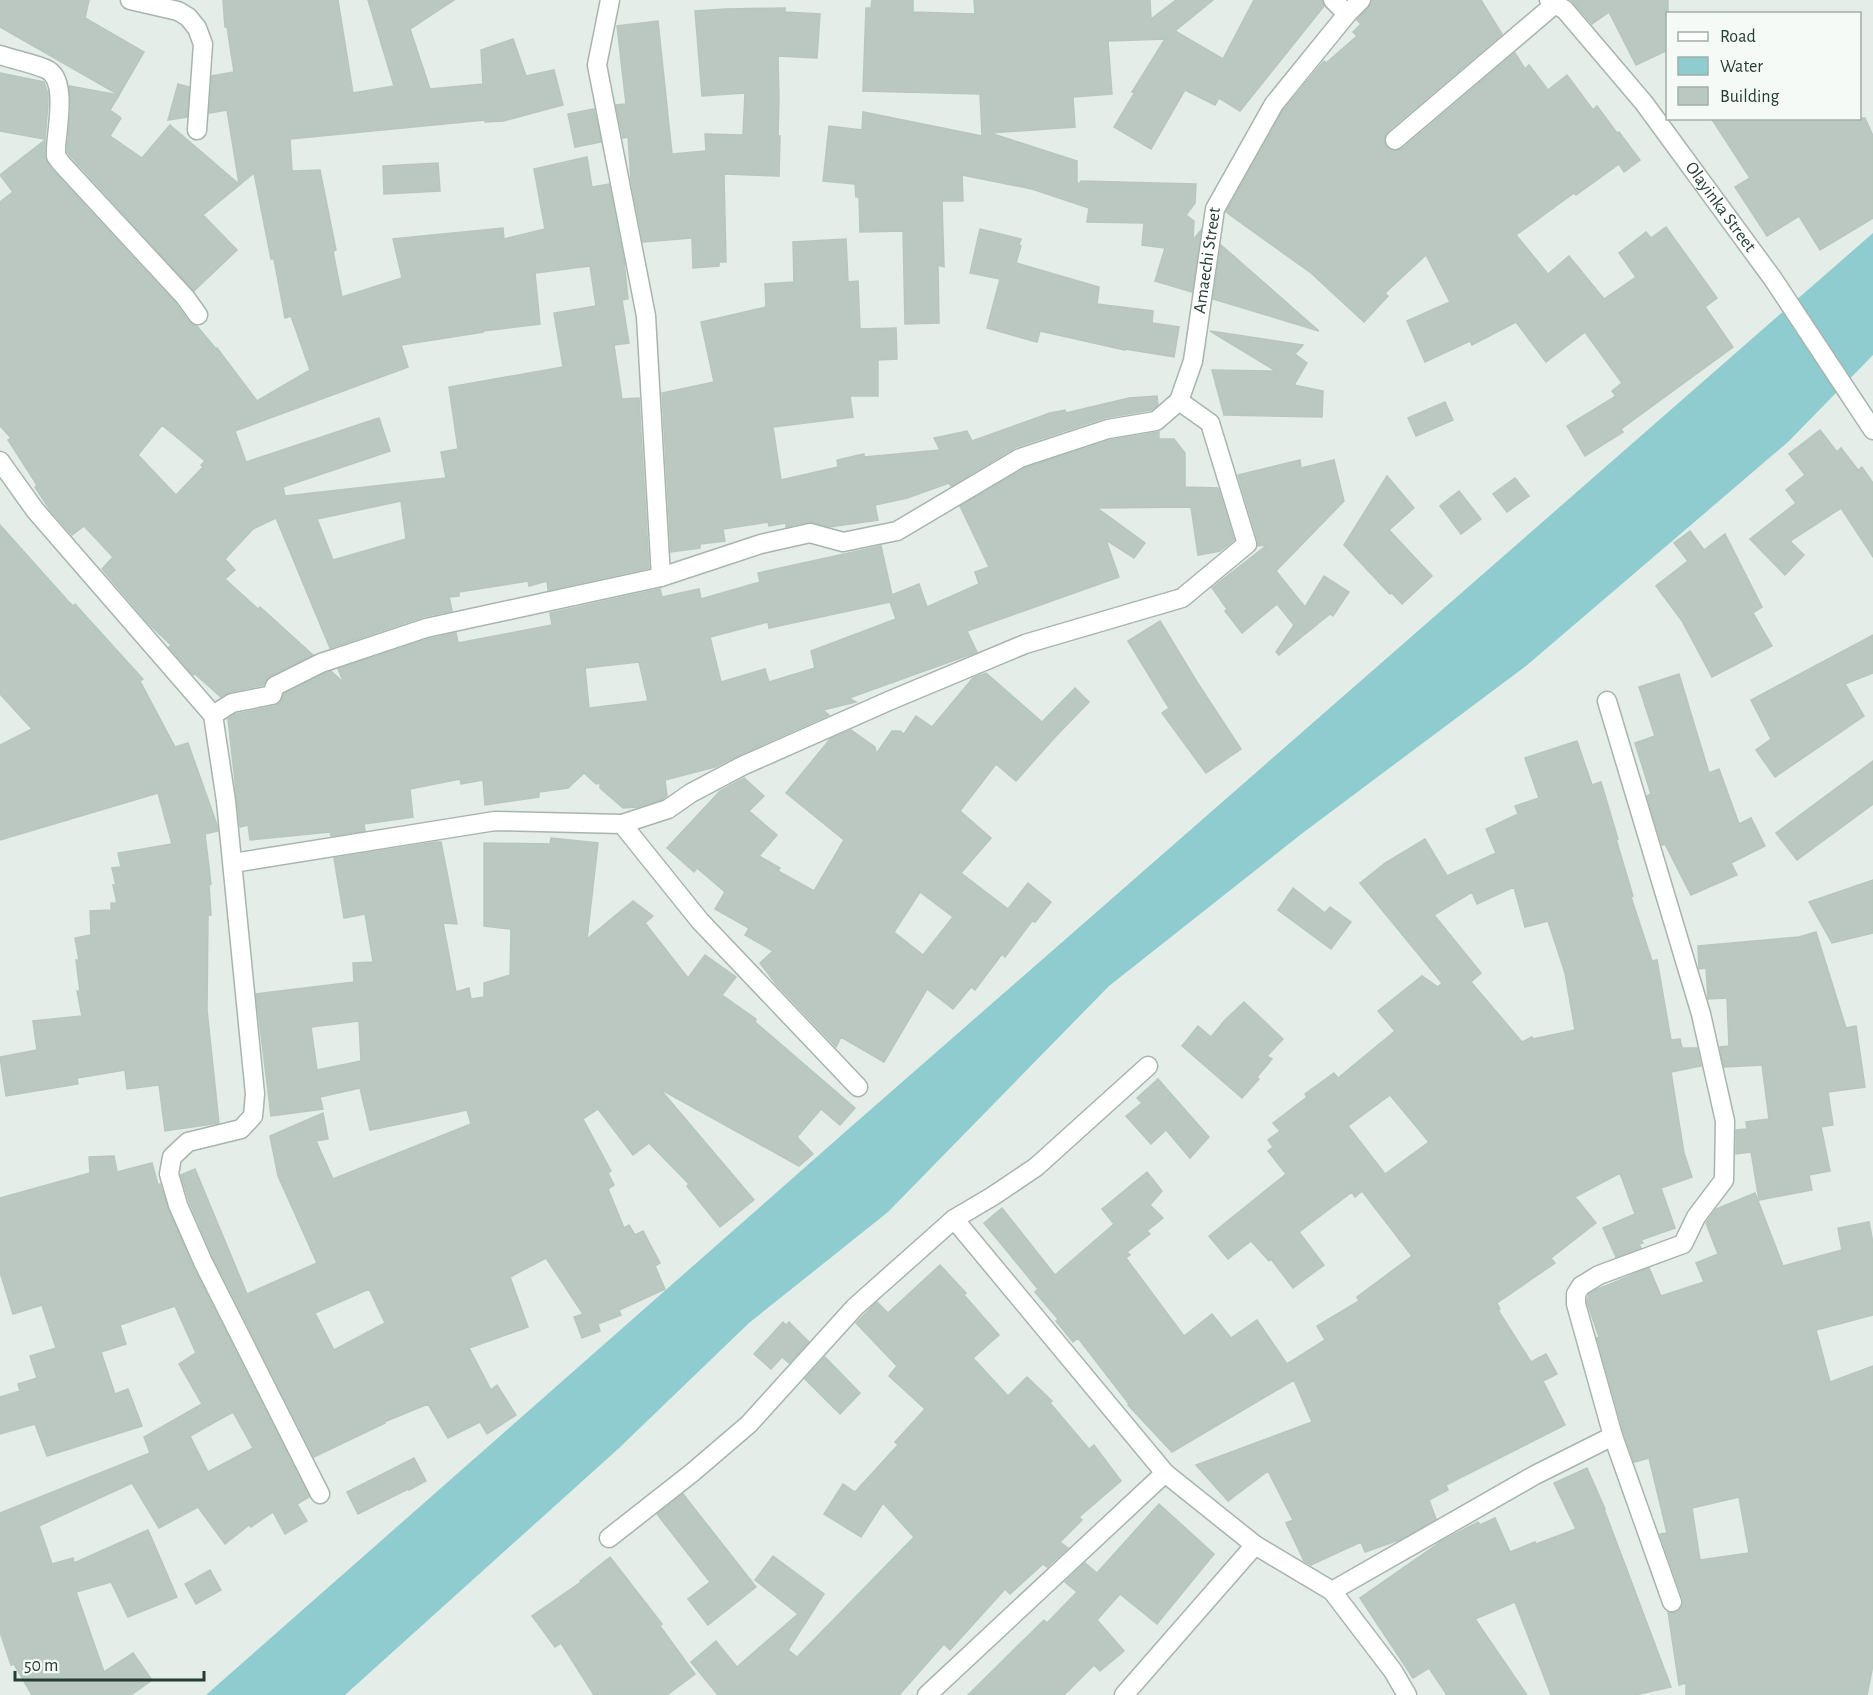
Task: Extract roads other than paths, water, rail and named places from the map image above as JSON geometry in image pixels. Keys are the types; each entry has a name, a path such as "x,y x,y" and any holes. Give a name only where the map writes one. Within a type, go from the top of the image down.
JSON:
{"street":[{"path":"130,0 178,11 188,17 197,28 203,44 197,130"},
{"path":"610,0 597,64 646,316 661,577"},
{"path":"1333,0 1347,14"},
{"name":"Amaechi Street","path":"1179,401 1193,361 1215,209 1274,104 1360,0"},
{"path":"1395,140 1556,5"},
{"name":"Olayinka Street","path":"1556,5 1644,103 1773,279 1873,430"},
{"path":"0,56 48,69 57,78 60,90 56,148 61,163 185,297 198,315"},
{"path":"213,715 232,702 272,694 275,686 321,663 426,628 661,577 762,544 810,532 843,542 897,531 1020,458 1108,429 1156,421 1179,401 1210,423 1247,544 1182,598 1024,644 742,766 691,793 668,809 622,824 495,821 233,863"},
{"path":"0,461 35,510 213,715 233,863 255,1094 253,1116 241,1129 188,1142 172,1157 169,1174 178,1205 203,1262 320,1494"},
{"path":"1607,701 1701,1014 1725,1121 1724,1180 1696,1217 1683,1244 1599,1275 1581,1286 1576,1294 1576,1304 1613,1436 1672,1602"},
{"path":"622,824 700,921 858,1087"},
{"path":"609,1538 693,1472 749,1424 855,1307 954,1219 1036,1167 1148,1066"},
{"path":"954,1219 1165,1473 1255,1545 1332,1591 1393,1671 1407,1695"},
{"path":"1332,1591 1535,1475 1613,1436"},
{"path":"927,1695 1165,1473"},
{"path":"1124,1695 1255,1545"}],"water":[{"path":"1873,233 1873,355 1788,442 1526,666 1304,832 1109,986 888,1212 749,1323 618,1449 345,1695 206,1695 853,1125"}]}
